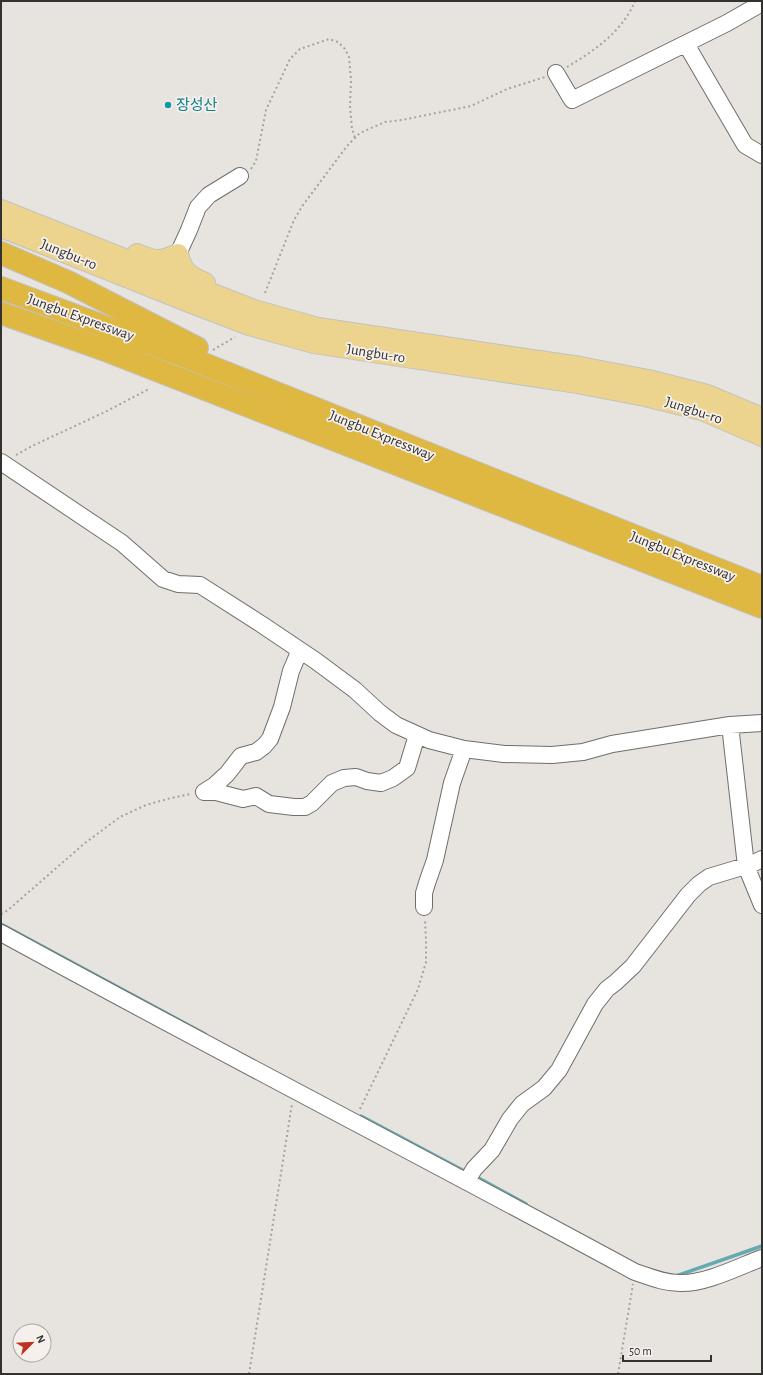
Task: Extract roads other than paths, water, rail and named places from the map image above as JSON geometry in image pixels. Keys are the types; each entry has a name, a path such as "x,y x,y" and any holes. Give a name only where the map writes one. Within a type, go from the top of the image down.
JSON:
{"highway":[{"path":"1,253 68,282 315,408"},
{"name":"Jungbu Expressway","path":"1,288 181,355 762,588"},
{"name":"Jungbu Expressway","path":"1,313 128,358 762,607"},
{"path":"1,330 128,358"}],"main road":[{"name":"Jungbu-ro","path":"1,210 254,310 318,328 580,367 648,380 708,395 762,418"},
{"path":"37,224 91,236 157,261 178,254 180,263 186,272 254,310"},
{"name":"Jungbu-ro","path":"1,226 209,310 249,324 314,343 577,383 645,396 702,410 762,436"}],"street":[{"path":"556,73 572,100 686,44 762,3"},
{"path":"686,44 745,145 762,155"},
{"path":"178,254 198,207 209,195 240,176"},
{"path":"2,462 122,543 163,579 178,584 200,585 300,650 355,690 380,713 396,725 428,740 464,749 504,754 552,755 583,752 612,744 730,725 762,723"},
{"path":"300,650 291,671 282,707 270,739 256,752 241,756 227,774 215,785 204,792 216,792 243,799 256,796 269,804 305,807 312,803 332,783 344,778 356,777 367,781 381,783 403,772 407,768 417,735"},
{"path":"730,725 746,866 762,905"},
{"path":"424,907 424,893 435,860 452,783 464,749"},
{"path":"469,1176 492,1150 510,1119 522,1104 544,1088 559,1070 595,1004 607,989 633,966 688,894 709,876 746,866 762,859"},
{"path":"1,933 97,986 353,1121 469,1176 635,1272 660,1280 680,1283 698,1282 762,1258"}],"waterway":[{"path":"1,924 205,1034"},
{"path":"361,1116 468,1173"},
{"path":"475,1176 526,1204"},
{"path":"676,1276 762,1246"}],"place":[{"name":"장성산","path":"168,105"}]}
